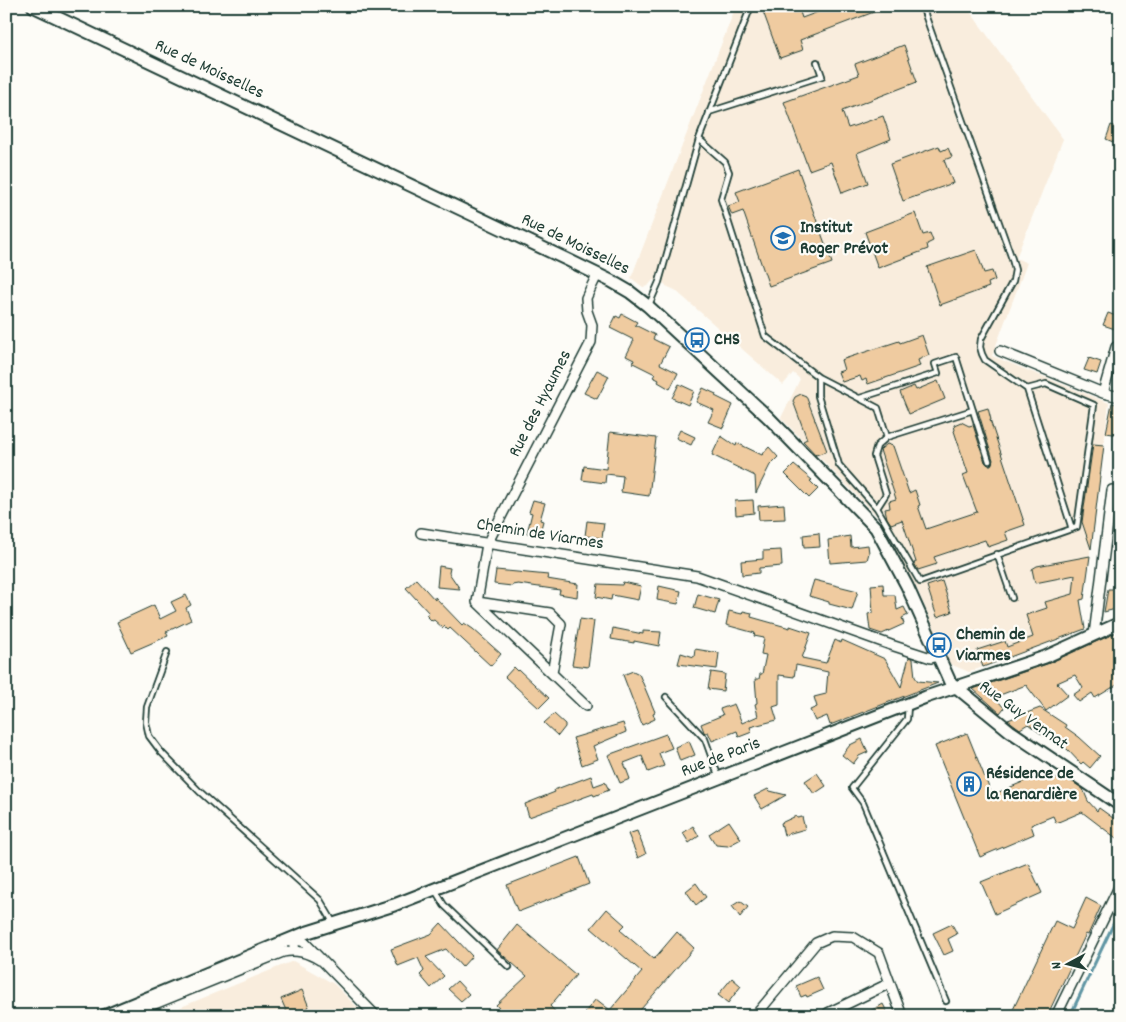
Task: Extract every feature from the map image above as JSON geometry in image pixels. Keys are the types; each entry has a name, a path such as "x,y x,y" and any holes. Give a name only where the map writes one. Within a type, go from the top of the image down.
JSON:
{"street":[{"name":"Rue de Moisselles","path":"33,6 630,292 648,306 768,417 876,528 907,586 950,682 962,685"},
{"name":"Rue des Hyaumes","path":"477,602 487,544 591,342 592,325 587,311 586,298 597,275"},
{"path":"1104,393 1116,347"},
{"path":"1000,351 1104,393 1120,397"},
{"path":"1094,635 1112,490"},
{"name":"Chemin de Viarmes","path":"422,533 697,576 891,645 931,658 938,656"},
{"path":"477,602 550,613 560,624 552,673"},
{"path":"477,602 586,706"},
{"name":"Rue de Paris","path":"104,1016 282,942 294,945 305,933 370,913 908,704 1045,657 1120,623"},
{"name":"Rue Guy Vennat","path":"962,685 971,700 1010,730 1120,805"},
{"path":"1056,1016 1120,885"},
{"path":"755,1016 816,943 832,936 853,937 878,953 902,1016"},
{"path":"125,1016 304,942 374,1015"},
{"path":"828,1013 890,983"}],"lane":[{"path":"648,306 659,282 699,139 751,6"},
{"path":"922,6 1015,270 1013,280 981,339 980,347 982,354 985,360 1027,389 1072,529"},
{"path":"709,112 822,76 817,62"},
{"path":"699,139 728,166 729,172 721,199 765,336 818,377 878,408 887,437"},
{"path":"859,398 938,373 935,364 956,357 989,461"},
{"path":"818,377 818,396 839,465 877,508 920,582 1077,527 1094,405 1046,384 1027,389"},
{"path":"877,508 886,494 874,456 877,446 887,437 973,410"},
{"path":"997,554 1012,598"},
{"path":"167,652 147,706 146,722 149,736 199,791 320,900 333,924"},
{"path":"666,697 705,739 719,778"},
{"path":"908,704 906,719 852,788 863,803 946,1001"},
{"path":"434,889 444,906 509,967"}],"shaded area":[{"path":"736,6 966,6 1063,139 1016,258 1027,263 992,356 1109,403 1084,600 1036,613 1045,644 969,672 950,664 917,589 878,517 781,418 800,379 793,373 783,385 675,290 653,280 648,286 643,287 631,278"},
{"path":"293,961 334,984 366,1016 159,1016"}],"building":[{"path":"761,6 798,6 802,18 834,6 887,7 800,40 803,50 780,58"},
{"path":"904,45 917,82 842,111 848,128 883,116 891,139 857,153 868,183 842,193 831,162 809,170 784,102 859,75 855,64"},
{"path":"1111,125 1120,128 1120,145 1106,139"},
{"path":"939,146 941,151 948,148 952,157 944,160 953,183 903,201 890,164"},
{"path":"798,169 832,263 769,286 743,211 732,215 728,206 740,202 736,192"},
{"path":"915,213 923,235 930,233 933,241 927,244 928,249 878,268 865,232"},
{"path":"976,250 984,273 992,271 995,280 988,283 989,287 940,305 927,267"},
{"path":"1108,313 1119,317 1115,329 1103,325"},
{"path":"622,314 637,322 635,325 655,335 653,339 669,347 660,364 678,373 670,389 653,377 655,374 633,363 634,360 626,356 634,340 610,328 616,316 620,318"},
{"path":"922,335 929,355 918,360 920,366 868,384 866,379 862,381 860,376 842,382 838,372 844,370 841,360"},
{"path":"1089,358 1101,362 1097,374 1084,370"},
{"path":"597,370 609,376 597,399 584,393"},
{"path":"938,381 945,399 909,414 900,392 914,386 916,390"},
{"path":"679,384 694,391 688,405 672,398"},
{"path":"703,388 733,405 723,428 708,422 714,410 696,402"},
{"path":"801,394 806,396 827,451 816,455 803,441 807,439 793,401 795,397"},
{"path":"1112,403 1120,405 1120,435 1106,433"},
{"path":"988,408 990,420 1025,525 1005,532 1008,540 988,547 985,540 934,557 937,564 918,570 914,563 916,562 902,520 891,524 887,518 885,509 890,508 889,501 896,499 880,450 887,444 893,446 909,493 915,490 926,529 977,512 963,475 968,473 954,431 954,425 961,422 969,426 973,425 985,462 991,465 993,460 978,411"},
{"path":"680,430 695,437 691,445 676,438"},
{"path":"610,432 656,438 649,496 621,492 623,476 606,474 605,483 582,480 584,466 606,469"},
{"path":"721,436 736,446 737,443 762,455 769,447 778,457 770,465 756,493 755,476 712,455"},
{"path":"1093,444 1104,445 1091,549 1082,522"},
{"path":"794,465 812,480 810,481 818,489 809,498 785,474"},
{"path":"533,500 545,503 540,520 543,521 539,536 527,533 532,513 529,512"},
{"path":"753,500 754,513 736,515 735,501"},
{"path":"784,504 785,519 759,520 758,506"},
{"path":"587,521 604,523 602,538 585,536"},
{"path":"819,533 820,547 804,548 803,535"},
{"path":"850,536 851,547 868,545 869,553 867,560 830,563 828,540"},
{"path":"781,550 782,566 759,568 759,573 742,575 741,561 763,559 763,551"},
{"path":"1090,556 1084,599 1080,600 1085,629 983,667 977,650 1005,641 1007,647 1033,637 1026,615 1047,608 1045,602 1073,594 1075,575 1035,583 1032,569 1037,566"},
{"path":"439,566 450,568 449,573 460,589 437,587"},
{"path":"496,570 548,575 547,579 578,584 577,597 559,594 560,590 518,584 512,586 494,584"},
{"path":"416,579 462,625 464,623 473,629 501,654 491,666 450,628 448,630 444,626 443,628 426,615 429,613 406,588"},
{"path":"814,580 858,591 852,610 809,596"},
{"path":"942,581 952,612 937,617 927,586"},
{"path":"623,582 641,586 638,600 612,595 611,600 596,597 598,584 622,585"},
{"path":"883,584 884,595 895,595 897,610 904,607 908,615 902,618 904,624 882,634 870,630 868,614 873,613 871,585"},
{"path":"659,586 681,591 678,604 657,600"},
{"path":"1120,586 1120,608 1104,612 1108,589"},
{"path":"698,594 719,600 715,614 694,608"},
{"path":"186,595 191,605 186,608 191,620 166,632 168,636 131,652 117,622 154,605 160,619 176,611 171,602"},
{"path":"729,611 742,614 743,611 752,613 751,617 811,633 802,658 826,663 835,640 841,643 842,640 885,659 901,687 909,657 913,659 915,677 918,681 938,683 830,725 827,716 815,721 810,710 817,707 814,697 826,694 828,672 796,665 794,677 779,675 779,705 773,707 777,720 750,727 752,732 739,737 737,731 712,741 708,732 704,732 701,724 723,715 720,709 734,704 742,723 758,716 755,704 757,703 755,679 759,679 760,674 762,674 766,655 761,654 764,638 754,636 755,633 726,625"},
{"path":"580,619 594,621 588,667 572,665"},
{"path":"613,628 643,634 643,631 661,632 659,646 611,639"},
{"path":"1120,631 1120,683 1095,698 1092,693 1079,702 1073,695 1083,688 1075,675 1057,683 1068,695 1046,711 1026,685 995,697 1004,708 1000,713 973,689 1047,664"},
{"path":"946,632 952,646 944,650 938,636"},
{"path":"695,649 719,653 717,669 678,664 681,653 694,657"},
{"path":"514,667 549,698 539,708 505,677"},
{"path":"633,671 639,674 655,712 653,713 655,719 642,725 623,675"},
{"path":"711,672 725,674 723,691 708,689"},
{"path":"1040,708 1066,725 1065,727 1100,756 1090,768 1083,762 1081,764 1067,749 1028,724 1020,729 1008,720"},
{"path":"554,714 565,724 565,727 558,736 544,723"},
{"path":"623,723 626,732 593,746 598,759 582,765 573,738"},
{"name":"Résidence de la Renardière","path":"967,733 992,795 1044,773 1048,781 1064,776 1083,789 1088,801 1097,811 1099,808 1120,823 1120,841 1082,812 1056,823 1053,816 1031,825 1034,834 980,857 935,746"},
{"path":"666,734 672,748 659,753 664,766 648,772 642,756 624,763 630,779 620,783 608,755"},
{"path":"862,739 868,752 859,756 853,764 842,755 850,745"},
{"path":"689,741 695,755 680,761 675,747"},
{"path":"817,773 826,786 814,794 805,781"},
{"path":"591,776 594,786 605,782 609,790 529,817 525,804 555,792 554,790"},
{"path":"768,789 786,795 762,809 754,796"},
{"path":"796,816 797,818 802,817 805,829 784,835 781,823"},
{"path":"729,821 741,839 728,846 716,845 709,834"},
{"path":"693,826 699,836 689,843 683,833"},
{"path":"637,831 646,854 638,858 628,834"},
{"path":"579,857 589,884 518,912 507,885"},
{"path":"1028,863 1042,893 995,914 981,882"},
{"path":"696,883 706,897 696,905 686,891"},
{"path":"1086,898 1101,906 1047,1016 1010,1016 1055,921 1072,929"},
{"path":"740,901 748,907 740,917 732,906"},
{"path":"607,909 625,925 620,930 654,959 677,932 694,948 635,1016 590,1016 585,1012 596,999 610,1010 642,972 591,928"},
{"path":"441,923 472,956 462,967 446,949 426,957 444,976 431,988 420,975 424,971 418,958 398,966 391,949 431,934"},
{"path":"952,924 957,934 948,939 953,951 944,955 933,933"},
{"path":"517,925 576,975 550,1006 559,1016 506,1016 496,1005 527,976 497,950"},
{"path":"817,977 823,990 807,997 806,995 801,997 796,986"},
{"path":"732,978 741,986 728,1003 718,995"},
{"path":"457,981 469,994 461,1001 448,989"},
{"path":"302,990 309,1007 288,1015 281,999"},
{"path":"883,1004 889,1016 859,1016 878,1007"}],"waterway":[{"path":"1070,1016 1120,910"}],"place":[{"name":"Institut Roger Prévot","path":"783,238"},
{"name":"CHS","path":"697,340"},
{"name":"Chemin de Viarmes","path":"939,645"},
{"name":"Résidence de la Renardière","path":"969,784"}]}
